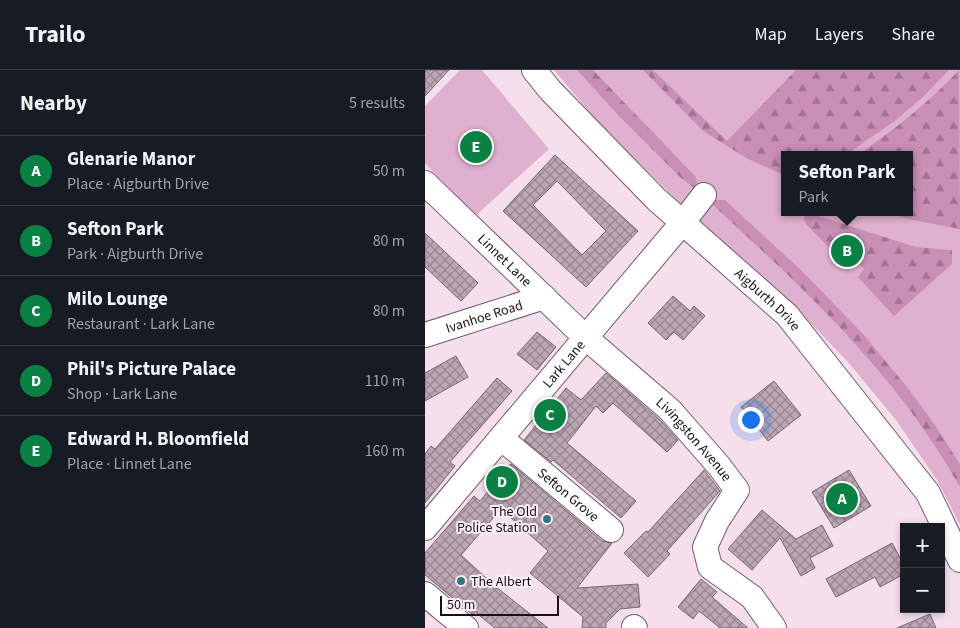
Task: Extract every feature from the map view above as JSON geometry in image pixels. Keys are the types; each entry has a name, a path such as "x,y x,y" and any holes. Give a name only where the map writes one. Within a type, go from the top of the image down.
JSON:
{"street":[{"name":"Aigburth Drive","path":"534,70 656,199 787,315 928,492 960,560"},
{"name":"Linnet Lane","path":"425,183 585,337"},
{"name":"Lark Lane","path":"425,528 704,195"},
{"name":"Ivanhoe Road","path":"425,335 544,297"},
{"name":"Livingston Avenue","path":"585,337 670,410 719,466 737,490 717,521 705,547 710,567 752,597 774,628"},
{"name":"Sefton Grove","path":"501,438 611,530"},
{"path":"425,594 466,628"}],"shaded area":[{"path":"460,70 482,70 549,149 473,218 425,163 425,106"},
{"path":"554,70 960,70 960,525 937,480 896,420 848,362 790,302 677,200 602,127"}],"green space":[{"path":"577,70 593,70 696,177 697,183 694,188 682,179 619,116"},
{"path":"643,70 653,70 727,141 796,70 949,70 923,97 896,120 852,151 781,151 781,174 748,159 703,131"},
{"path":"959,70 960,229 898,216 913,216 913,151 863,151 923,105"},
{"path":"715,200 725,200 804,273 864,335 931,419 960,464 960,487 908,407 878,370 815,302 712,204"},
{"path":"805,216 818,216 916,247 952,250 952,264 894,316 858,277 864,269 854,258 847,266 806,224"}],"building":[{"path":"425,70 449,70 425,96"},
{"path":"555,155 638,231 586,287 503,211","holes":["557,181 606,231 582,255 533,205"]},
{"path":"425,233 478,283 461,301 425,267"},
{"path":"673,296 690,311 694,306 705,316 683,340 674,332 666,340 648,323"},
{"path":"537,332 556,347 537,370 517,354"},
{"path":"456,356 468,377 425,401 425,373"},
{"path":"606,373 660,420 678,440 667,452 613,403 603,413 596,406 567,443 636,501 621,518 553,460 551,462 524,440 566,388 581,400"},
{"path":"497,378 512,391 450,462 455,466 425,503 425,454 431,446 435,449"},
{"path":"774,381 801,415 768,441 741,407"},
{"path":"511,464 602,541 612,543 577,588 638,584 640,607 620,609 606,623 606,628 582,628 583,617 530,573 548,551 501,509 461,555 496,587 548,628 495,628 475,612 473,615 425,575 425,553 474,496 480,501"},
{"path":"704,470 720,491 667,551 670,554 648,577 624,553 646,531 648,532"},
{"path":"849,470 871,506 834,528 812,492"},
{"path":"762,510 796,539 822,525 833,546 810,558 815,568 801,576 780,538 752,570 728,549"},
{"path":"892,543 900,558 900,576 880,587 875,577 836,597 826,579"},
{"path":"701,579 717,592 712,597 748,628 720,628 699,611 693,619 678,607"},
{"path":"930,614 936,628 897,628"}],"place":[{"name":"Edward H. Bloomfield","path":"476,147"},
{"name":"Sefton Park","path":"847,251"},
{"name":"Milo Lounge","path":"550,415"},
{"name":"Phil's Picture Palace","path":"502,482"},
{"name":"Glenarie Manor","path":"842,499"},
{"name":"The Old Police Station","path":"547,519"},
{"name":"The Albert","path":"461,581"}]}
